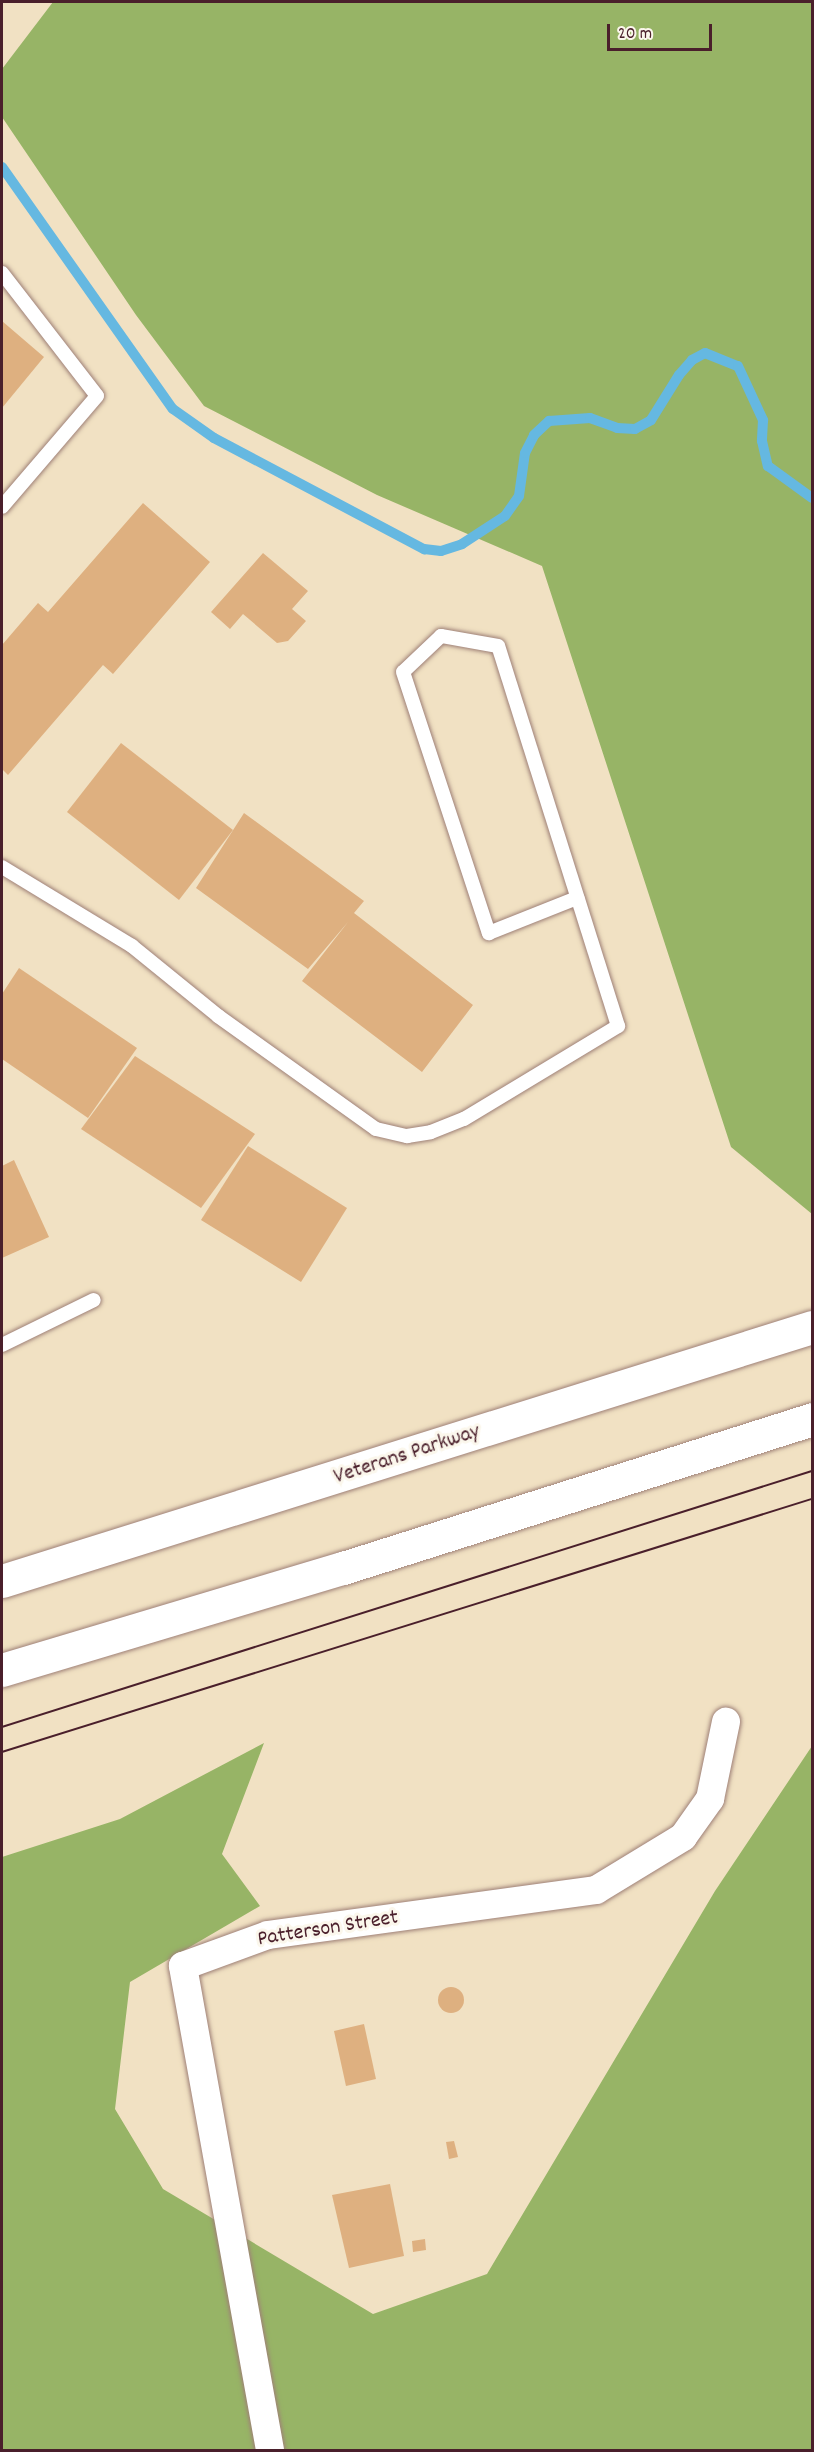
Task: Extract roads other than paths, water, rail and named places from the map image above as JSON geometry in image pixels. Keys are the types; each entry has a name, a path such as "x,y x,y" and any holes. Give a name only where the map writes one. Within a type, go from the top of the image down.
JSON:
{"main road":[{"name":"Veterans Parkway","path":"2,1581 813,1327"},
{"path":"2,1670 343,1568 813,1419"}],"street":[{"name":"Patterson Street","path":"270,2451 183,1966 268,1935 596,1890 683,1837 710,1799 726,1722"}],"lane":[{"path":"2,273 97,396 2,507"},
{"path":"2,867 132,946 354,1117 376,1129 407,1136 432,1132 464,1119 618,1026 498,646 441,636 403,672 489,933 577,898"},
{"path":"2,1345 94,1300"}],"waterway":[{"path":"2,167 173,409 214,438 424,549 441,551 462,544 505,516 519,496 525,453 534,435 549,421 590,418 617,428 635,429 651,420 679,375 692,360 705,353 738,366 763,420 762,441 768,466 812,498"}],"tram line":[{"path":"2,1727 812,1471"},
{"path":"2,1752 812,1499"}]}
